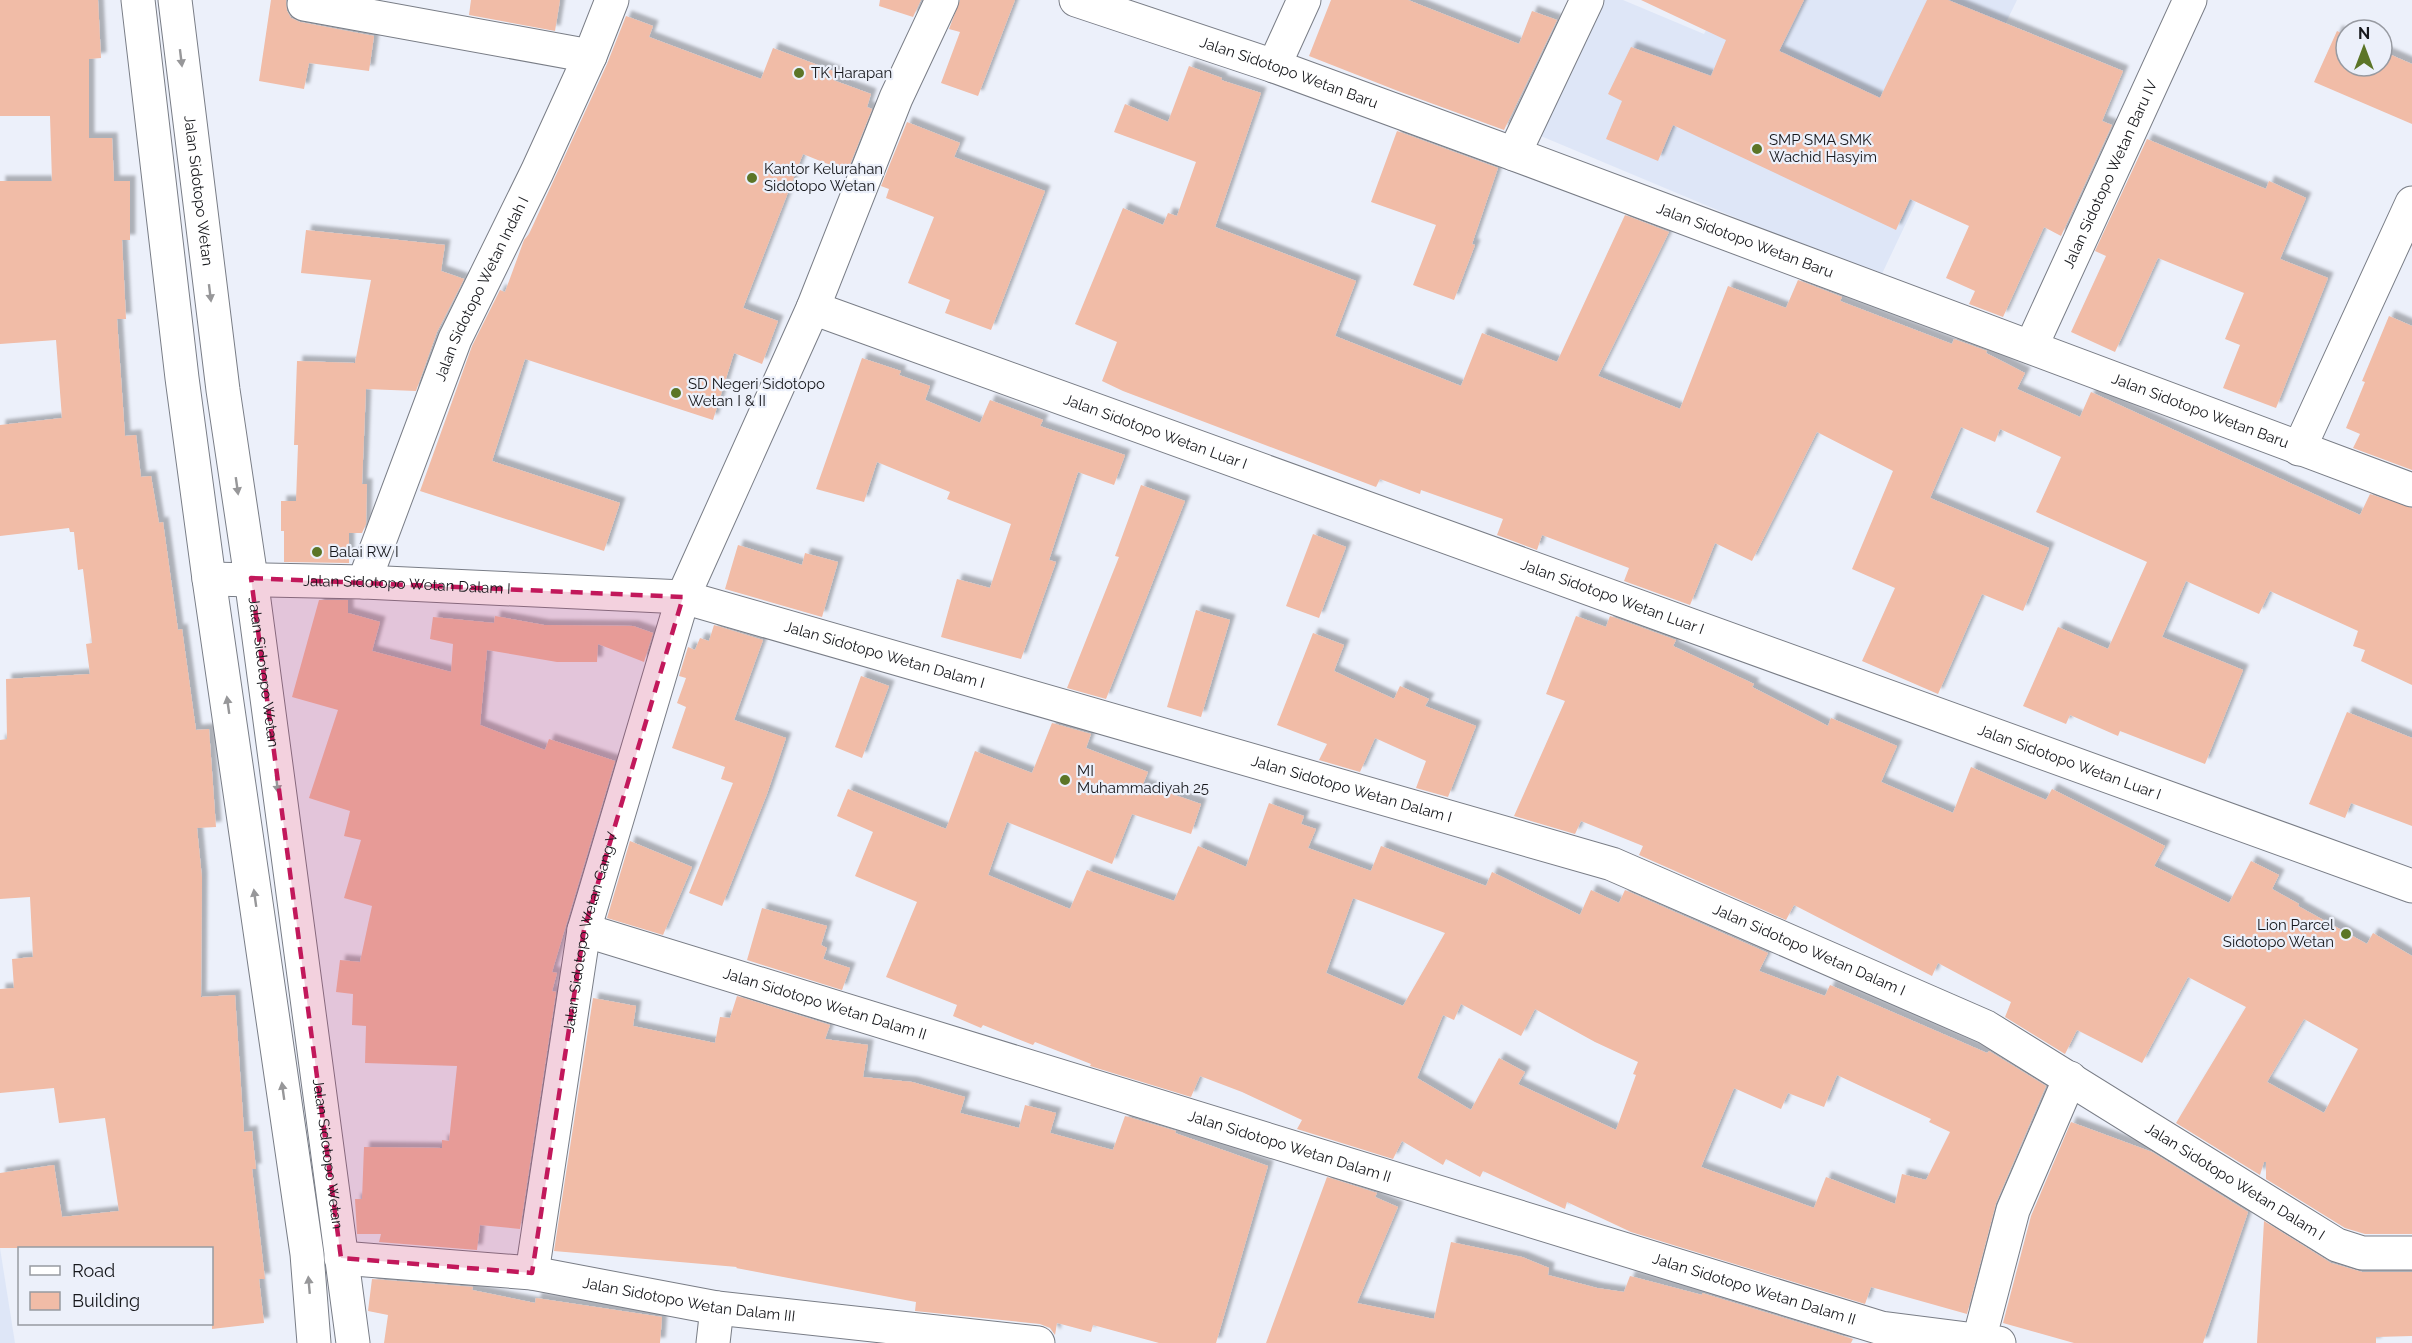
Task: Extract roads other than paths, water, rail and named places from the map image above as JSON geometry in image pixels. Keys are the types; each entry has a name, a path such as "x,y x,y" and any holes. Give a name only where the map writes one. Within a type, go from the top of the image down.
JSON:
{"street":[{"path":"138,0 182,378 307,1254 314,1343"},
{"name":"Jalan Sidotopo Wetan","path":"175,0 220,367 353,1343"},
{"name":"Jalan Sidotopo Wetan Indah I","path":"364,582 455,339 537,172 590,56 612,0"},
{"name":"Jalan Sidotopo Wetan Gang V","path":"532,1273 584,930 683,597 813,308 897,98 942,0"},
{"name":"Jalan Sidotopo Wetan Baru","path":"1076,0 1274,66 1514,154 2412,490"},
{"path":"1274,66 1304,0"},
{"path":"1514,154 1587,0"},
{"name":"Jalan Sidotopo Wetan Baru IV","path":"2031,347 2190,0"},
{"path":"304,4 590,56"},
{"path":"2299,449 2412,203"},
{"name":"Jalan Sidotopo Wetan Luar I","path":"813,308 2412,886"},
{"name":"Jalan Sidotopo Wetan Dalam I","path":"209,579 364,582 683,597 1612,864 1986,1027 2337,1245 2362,1253 2412,1253"},
{"name":"Jalan Sidotopo Wetan Dalam II","path":"584,930 1881,1328 1989,1341"},
{"path":"1989,1341 2013,1210 2070,1078"},
{"name":"Jalan Sidotopo Wetan Dalam III","path":"341,1258 532,1273 717,1308 1038,1343"},
{"path":"713,1343 717,1308"}],"place":[{"name":"TK Harapan","path":"799,73"},
{"name":"SMP SMA SMK Wachid Hasyim","path":"1757,149"},
{"name":"Kantor Kelurahan Sidotopo Wetan","path":"752,178"},
{"name":"SD Negeri Sidotopo Wetan I & II","path":"676,393"},
{"name":"Balai RW I","path":"317,552"},
{"name":"MI Muhammadiyah 25","path":"1065,780"},
{"name":"Lion Parcel Sidotopo Wetan","path":"2346,934"}]}
